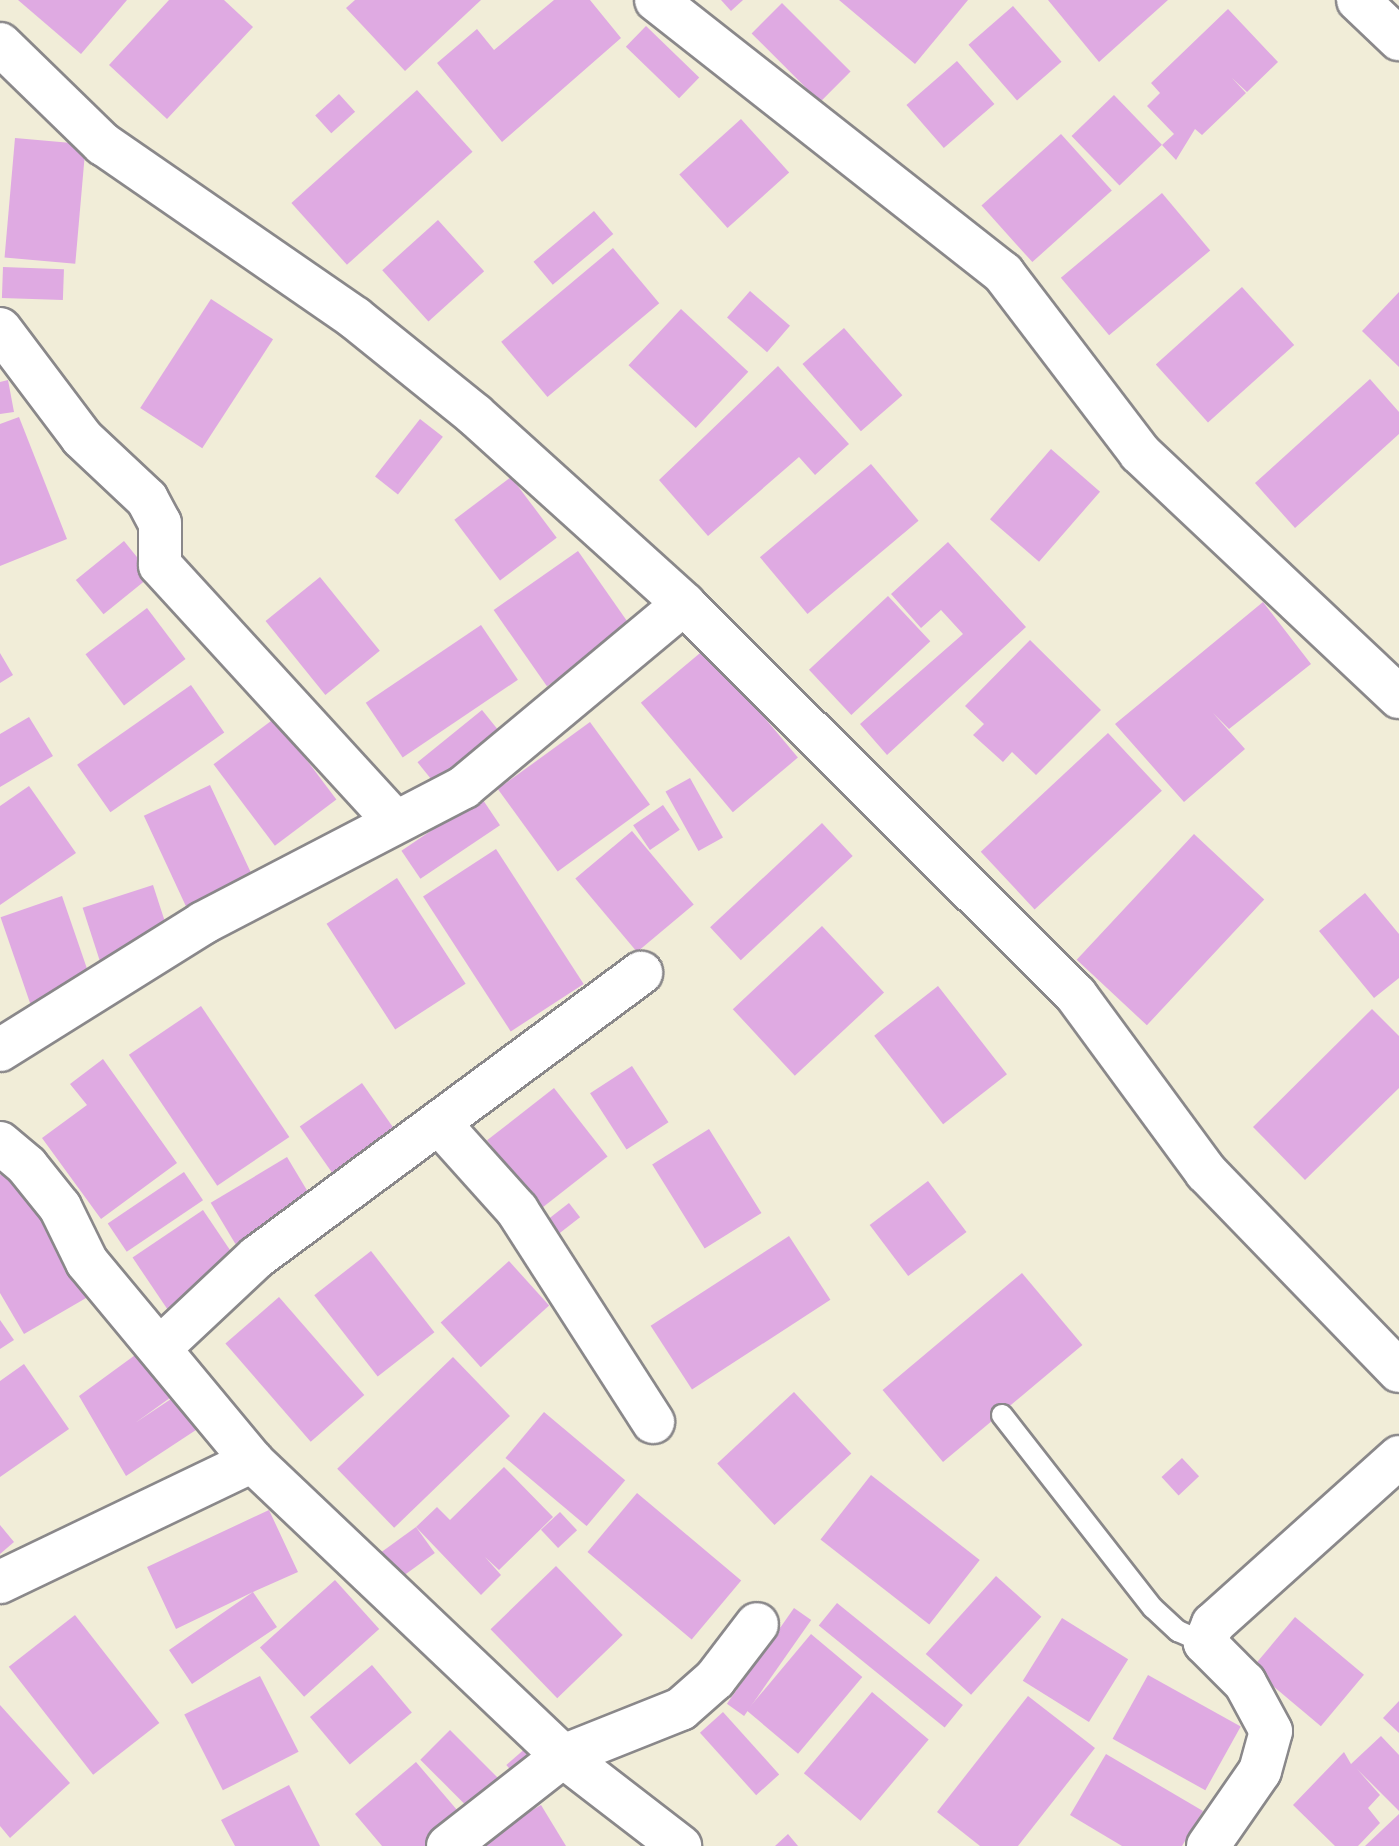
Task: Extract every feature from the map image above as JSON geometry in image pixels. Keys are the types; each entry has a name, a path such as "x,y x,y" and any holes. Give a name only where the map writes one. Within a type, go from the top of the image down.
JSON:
{"street":[{"path":"656,0 1003,273 1140,453 1399,697"},
{"path":"1358,0 1399,39"},
{"path":"0,44 103,144 355,318 475,415 684,604 1076,995 1206,1172 1399,1371"},
{"path":"0,329 82,438 147,499 160,523 160,565 392,818"},
{"path":"0,1050 203,923 392,818 464,787 684,604"},
{"path":"161,1347 257,1257 641,973"},
{"path":"439,1123 517,1210 653,1422"},
{"path":"0,1143 60,1207 87,1262 161,1347 252,1461 563,1756 680,1846"},
{"path":"1208,1846 1260,1771 1271,1731 1245,1683 1205,1643 1226,1610 1399,1457"},
{"path":"0,1582 252,1461"},
{"path":"448,1846 563,1756 681,1709 715,1679 757,1624"}],"lane":[{"path":"1002,1415 1153,1608 1178,1631 1205,1643"}],"building":[{"path":"18,0 127,0 81,54"},
{"path":"169,0 224,0 253,27 167,119 109,65"},
{"path":"355,0 481,0 405,71 346,8"},
{"path":"554,0 590,0 621,38 502,142 437,63 477,29 494,50"},
{"path":"721,0 743,0 731,11"},
{"path":"839,0 968,0 915,64"},
{"path":"1048,0 1168,0 1099,62"},
{"path":"782,3 851,72 820,102 752,33"},
{"path":"1013,6 1062,62 1017,101 968,45"},
{"path":"1228,9 1278,62 1247,92 1232,78 1246,93 1202,135 1195,129 1176,160 1162,145 1174,134 1147,106 1160,93 1151,83"},
{"path":"646,26 699,77 679,98 626,47"},
{"path":"957,61 994,104 944,148 906,105"},
{"path":"417,90 473,152 347,265 291,203"},
{"path":"339,94 355,112 331,133 315,115"},
{"path":"1114,95 1162,145 1119,186 1072,136"},
{"path":"741,119 789,173 727,228 679,175"},
{"path":"1061,134 1112,190 1032,262 981,206"},
{"path":"15,138 86,144 75,264 5,258"},
{"path":"1162,193 1210,250 1109,335 1061,278"},
{"path":"594,211 613,234 553,285 533,262"},
{"path":"438,220 484,271 428,321 382,270"},
{"path":"613,248 659,303 547,397 501,342"},
{"path":"3,267 64,269 63,300 2,298"},
{"path":"1242,287 1294,345 1208,423 1156,365"},
{"path":"750,291 790,326 767,352 727,317"},
{"path":"1399,292 1399,367 1362,331"},
{"path":"211,299 273,339 202,448 140,408"},
{"path":"681,309 748,372 696,428 628,365"},
{"path":"844,328 902,395 861,431 802,364"},
{"path":"778,366 849,444 815,475 799,457 708,536 659,480"},
{"path":"1370,379 1399,412 1399,434 1295,528 1255,483"},
{"path":"8,380 14,412 0,414 0,382"},
{"path":"19,417 67,539 0,566 0,424"},
{"path":"420,419 443,437 398,494 375,477"},
{"path":"1051,449 1100,492 1039,562 990,519"},
{"path":"871,464 919,521 807,614 760,557"},
{"path":"511,477 557,538 500,580 454,520"},
{"path":"124,541 152,575 104,614 76,580"},
{"path":"948,542 1026,627 887,755 860,724 963,634 941,610 921,628 891,594"},
{"path":"578,551 631,627 547,686 494,610"},
{"path":"320,577 380,651 325,695 266,621"},
{"path":"888,596 930,641 851,715 809,670"},
{"path":"1263,602 1311,664 1229,729 1213,713 1245,749 1184,802 1115,724"},
{"path":"147,608 186,659 124,705 86,654"},
{"path":"481,625 518,680 403,757 366,703"},
{"path":"1030,640 1101,710 1036,775 1012,752 1003,762 973,735 984,724 965,706"},
{"path":"706,648 798,758 733,812 641,703"},
{"path":"0,653 13,675 0,683"},
{"path":"191,685 224,733 110,812 77,765"},
{"path":"482,710 500,732 435,784 417,762"},
{"path":"29,717 53,756 0,787 0,734"},
{"path":"275,718 336,799 275,846 214,764"},
{"path":"590,722 650,805 558,872 498,789"},
{"path":"1108,733 1162,791 1035,909 981,852"},
{"path":"690,778 723,837 698,851 666,792"},
{"path":"210,785 255,881 189,912 144,816"},
{"path":"29,786 76,853 0,905 0,806"},
{"path":"481,797 500,825 420,879 401,851"},
{"path":"663,805 680,830 650,850 633,825"},
{"path":"822,823 853,856 741,960 710,927"},
{"path":"632,831 694,905 637,952 575,879"},
{"path":"1194,834 1264,899 1147,1025 1077,960"},
{"path":"496,849 584,984 511,1031 423,896"},
{"path":"397,878 466,984 395,1029 327,924"},
{"path":"153,885 171,941 101,964 83,908"},
{"path":"1365,893 1399,934 1399,978 1374,998 1319,931"},
{"path":"62,896 94,988 32,1009 1,917"},
{"path":"822,926 884,993 795,1076 733,1009"},
{"path":"938,986 1007,1074 943,1124 874,1036"},
{"path":"201,1006 289,1137 217,1186 129,1055"},
{"path":"1372,1009 1399,1036 1399,1088 1305,1180 1253,1127"},
{"path":"103,1059 177,1163 101,1219 42,1138 87,1105 70,1084"},
{"path":"632,1066 668,1122 627,1149 590,1093"},
{"path":"362,1083 395,1131 333,1174 300,1127"},
{"path":"554,1088 608,1157 541,1209 487,1140"},
{"path":"709,1129 761,1213 705,1248 652,1165"},
{"path":"287,1157 312,1198 235,1244 211,1203"},
{"path":"17,1165 93,1294 24,1334 0,1293 0,1175"},
{"path":"184,1172 203,1200 127,1252 108,1223"},
{"path":"928,1181 967,1232 908,1276 870,1225"},
{"path":"569,1203 580,1217 557,1235 546,1221"},
{"path":"203,1210 238,1262 168,1310 133,1258"},
{"path":"789,1236 830,1300 692,1390 651,1326"},
{"path":"371,1251 434,1332 378,1376 314,1295"},
{"path":"509,1261 549,1306 481,1367 441,1323"},
{"path":"1022,1273 1082,1345 943,1462 883,1390"},
{"path":"279,1297 364,1395 311,1442 225,1344"},
{"path":"0,1320 14,1340 0,1349"},
{"path":"142,1350 174,1395 135,1423 177,1395 199,1428 126,1476 79,1396"},
{"path":"453,1357 510,1416 394,1528 337,1469"},
{"path":"24,1364 69,1429 0,1477 0,1381"},
{"path":"794,1392 851,1453 774,1525 717,1464"},
{"path":"544,1412 625,1480 587,1526 505,1458"},
{"path":"1182,1458 1199,1476 1179,1495 1162,1477"},
{"path":"504,1467 553,1517 499,1570 485,1557 501,1575 481,1595 416,1527 437,1507 450,1520"},
{"path":"871,1475 980,1560 929,1625 821,1540"},
{"path":"637,1493 741,1580 692,1639 588,1552"},
{"path":"269,1510 298,1572 176,1629 147,1567"},
{"path":"560,1512 577,1530 558,1548 541,1530"},
{"path":"0,1525 14,1542 0,1554"},
{"path":"416,1527 435,1553 395,1582 376,1556"},
{"path":"556,1566 623,1635 557,1698 491,1629"},
{"path":"996,1576 1041,1617 971,1695 926,1654"},
{"path":"335,1580 379,1629 304,1697 260,1648"},
{"path":"253,1592 277,1627 192,1684 169,1650"},
{"path":"837,1603 963,1705 945,1727 819,1626"},
{"path":"794,1608 811,1620 744,1716 727,1704"},
{"path":"75,1615 159,1723 93,1775 9,1667"},
{"path":"1295,1617 1364,1675 1321,1726 1252,1668"},
{"path":"1062,1618 1128,1659 1089,1722 1023,1681"},
{"path":"811,1634 862,1677 798,1754 747,1711"},
{"path":"372,1665 412,1712 350,1765 310,1717"},
{"path":"1148,1675 1241,1726 1205,1790 1113,1739"},
{"path":"260,1676 299,1752 223,1790 184,1715"},
{"path":"872,1692 929,1740 861,1821 804,1773"},
{"path":"1028,1696 1095,1748 1018,1846 980,1846 937,1812"},
{"path":"1399,1701 1399,1733 1383,1718"},
{"path":"0,1705 70,1783 10,1838 0,1826"},
{"path":"723,1712 779,1774 756,1795 700,1733"},
{"path":"450,1730 507,1787 478,1817 420,1760"},
{"path":"1381,1736 1399,1755 1399,1811 1357,1769 1380,1795 1368,1808 1380,1823 1358,1846 1335,1846 1293,1805 1344,1752 1351,1764"},
{"path":"535,1740 547,1754 518,1779 506,1765"},
{"path":"1106,1754 1203,1811 1182,1846 1122,1846 1070,1815"},
{"path":"416,1762 463,1817 429,1846 382,1846 355,1814"},
{"path":"289,1785 320,1846 235,1846 221,1820"},
{"path":"541,1805 566,1846 472,1846"},
{"path":"1399,1814 1399,1846 1365,1846"},
{"path":"788,1834 798,1846 775,1846"}]}
